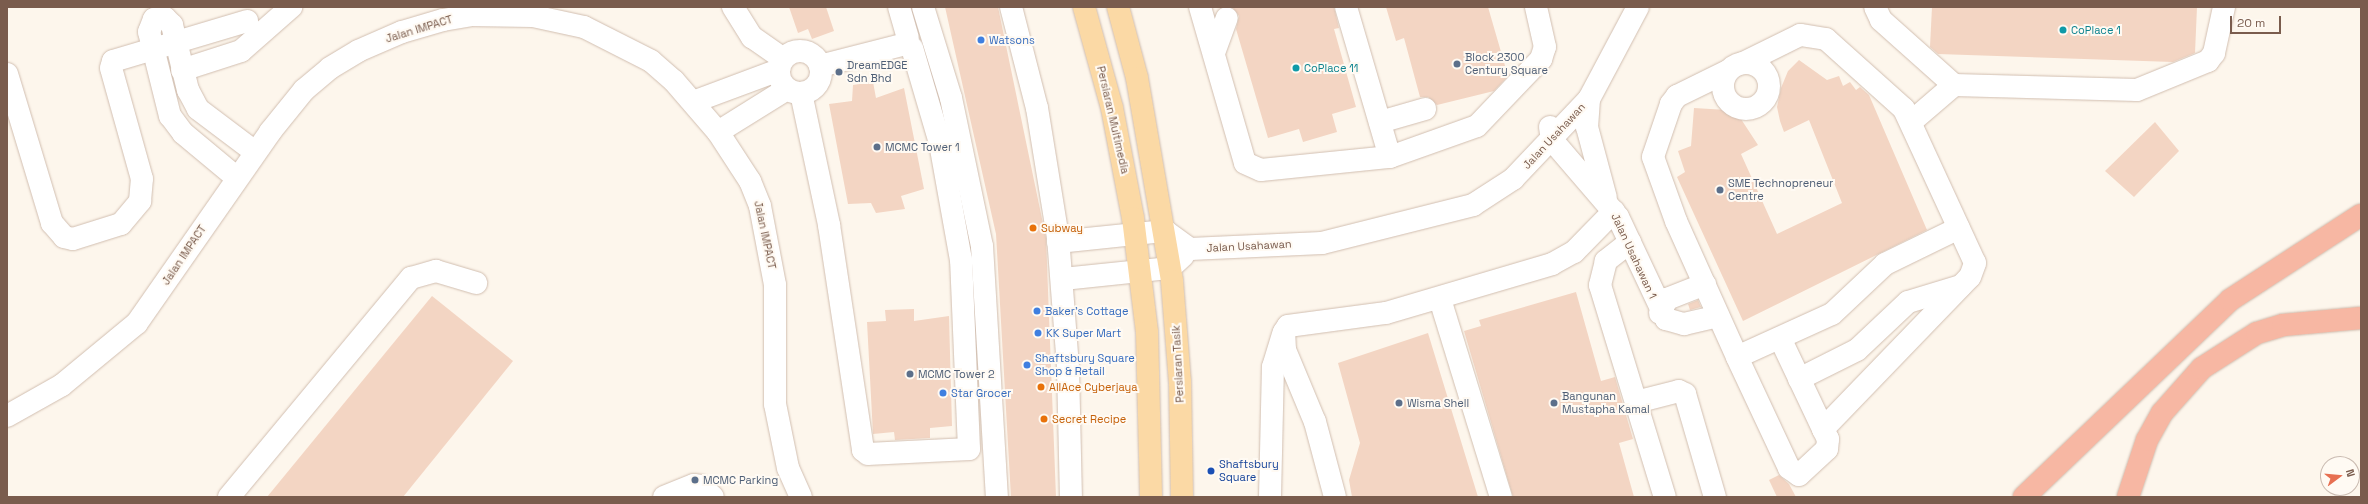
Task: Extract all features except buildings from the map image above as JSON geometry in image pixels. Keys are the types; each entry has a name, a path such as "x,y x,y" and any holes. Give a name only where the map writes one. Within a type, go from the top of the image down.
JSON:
{"highway":[{"path":"2024,497 2230,300 2361,215"},
{"path":"2128,497 2147,440 2162,413 2202,368 2251,337 2283,325 2361,318"}],"main road":[{"name":"Persiaran Multimedia","path":"1084,7 1112,108 1135,234"},
{"path":"1118,7 1137,78 1165,231"},
{"name":"Persiaran Tasik","path":"1165,231 1170,268 1180,382 1182,497"},
{"path":"1135,234 1147,332 1152,497"}],"street":[{"path":"182,70 241,51 292,7"},
{"path":"733,7 752,37 787,78 829,225 863,450 868,454 969,449 961,260 940,143 907,44 899,7"},
{"path":"923,7 951,98 982,246 997,497"},
{"path":"1011,7 1037,108 1063,279 1072,497"},
{"path":"1200,7 1245,163 1261,170 1390,157 1477,126 1541,59 1545,47 1536,7"},
{"path":"1346,7 1390,157"},
{"name":"Jalan Usahawan","path":"1551,133 1582,88 1625,7"},
{"name":"Jalan Usahawan","path":"1190,249 1322,243 1426,218 1467,195 1506,167 1551,133 1589,99 1638,7"},
{"path":"1875,7 1881,20 1954,85 2137,90 2208,61 2214,53 2226,9"},
{"name":"Jalan IMPACT","path":"7,416 62,385 132,327 255,152 304,90 330,68 358,51 443,20 470,15 508,11 533,11 584,27 616,41 651,61 692,102 718,132 750,180 765,227 775,285 775,404 788,468 801,497"},
{"path":"1214,53 1227,18"},
{"path":"7,74 52,223 64,237 73,239 121,224 140,201 142,179 111,64 117,58 247,21"},
{"path":"1780,338 1799,379 1823,429 1828,439 1827,449 1803,473 1793,473 1737,357 1676,221 1653,157 1671,104 1677,96 1800,35 1817,35 1904,109 1975,263 1974,270 1962,286 1823,429"},
{"path":"176,41 182,70 198,109 255,152"},
{"path":"820,66 907,44"},
{"path":"152,47 164,98 175,125 237,178"},
{"path":"718,132 787,78 794,51 807,52 820,66"},
{"path":"692,102 787,78 817,84 820,66"},
{"path":"1911,122 1954,85"},
{"path":"1270,497 1273,367 1284,337 1296,322 1386,314 1440,299 1564,260 1611,207 1587,127 1589,99"},
{"path":"1380,122 1425,109"},
{"name":"Jalan Usahawan 1","path":"1551,133 1611,207 1630,242 1660,313"},
{"path":"1737,357 1832,314 1885,264 1959,228"},
{"path":"1058,242 1165,231 1190,249 1170,268 1063,279"},
{"path":"1630,242 1606,261 1600,277 1665,497"},
{"path":"229,497 411,278 436,271 476,283"},
{"path":"1705,284 1667,299 1660,313 1674,324 1684,324 1718,316"},
{"path":"1799,379 1857,350 1908,302 1962,286"},
{"path":"1440,299 1501,497"},
{"path":"1284,337 1315,422 1335,497"},
{"path":"1636,402 1679,391 1685,394 1716,497"},
{"path":"664,497 694,485 701,486 713,497"}],"place":[{"name":"CoPlace 1","path":"2063,30"},
{"name":"Watsons","path":"981,40"},
{"name":"Block 2300 Century Square","path":"1457,64"},
{"name":"CoPlace 11","path":"1296,68"},
{"name":"DreamEDGE Sdn Bhd","path":"839,72"},
{"name":"MCMC Tower 1","path":"877,147"},
{"name":"SME Technopreneur Centre","path":"1720,190"},
{"name":"Subway","path":"1033,228"},
{"name":"Baker's Cottage","path":"1037,311"},
{"name":"KK Super Mart","path":"1038,333"},
{"name":"Shaftsbury Square Shop & Retail","path":"1027,365"},
{"name":"MCMC Tower 2","path":"910,374"},
{"name":"AllAce Cyberjaya","path":"1041,387"},
{"name":"Star Grocer","path":"943,393"},
{"name":"Wisma Shell","path":"1399,403"},
{"name":"Bangunan Mustapha Kamal","path":"1554,403"},
{"name":"Secret Recipe","path":"1044,419"},
{"name":"Shaftsbury Square","path":"1211,471"},
{"name":"MCMC Parking","path":"695,480"}]}
